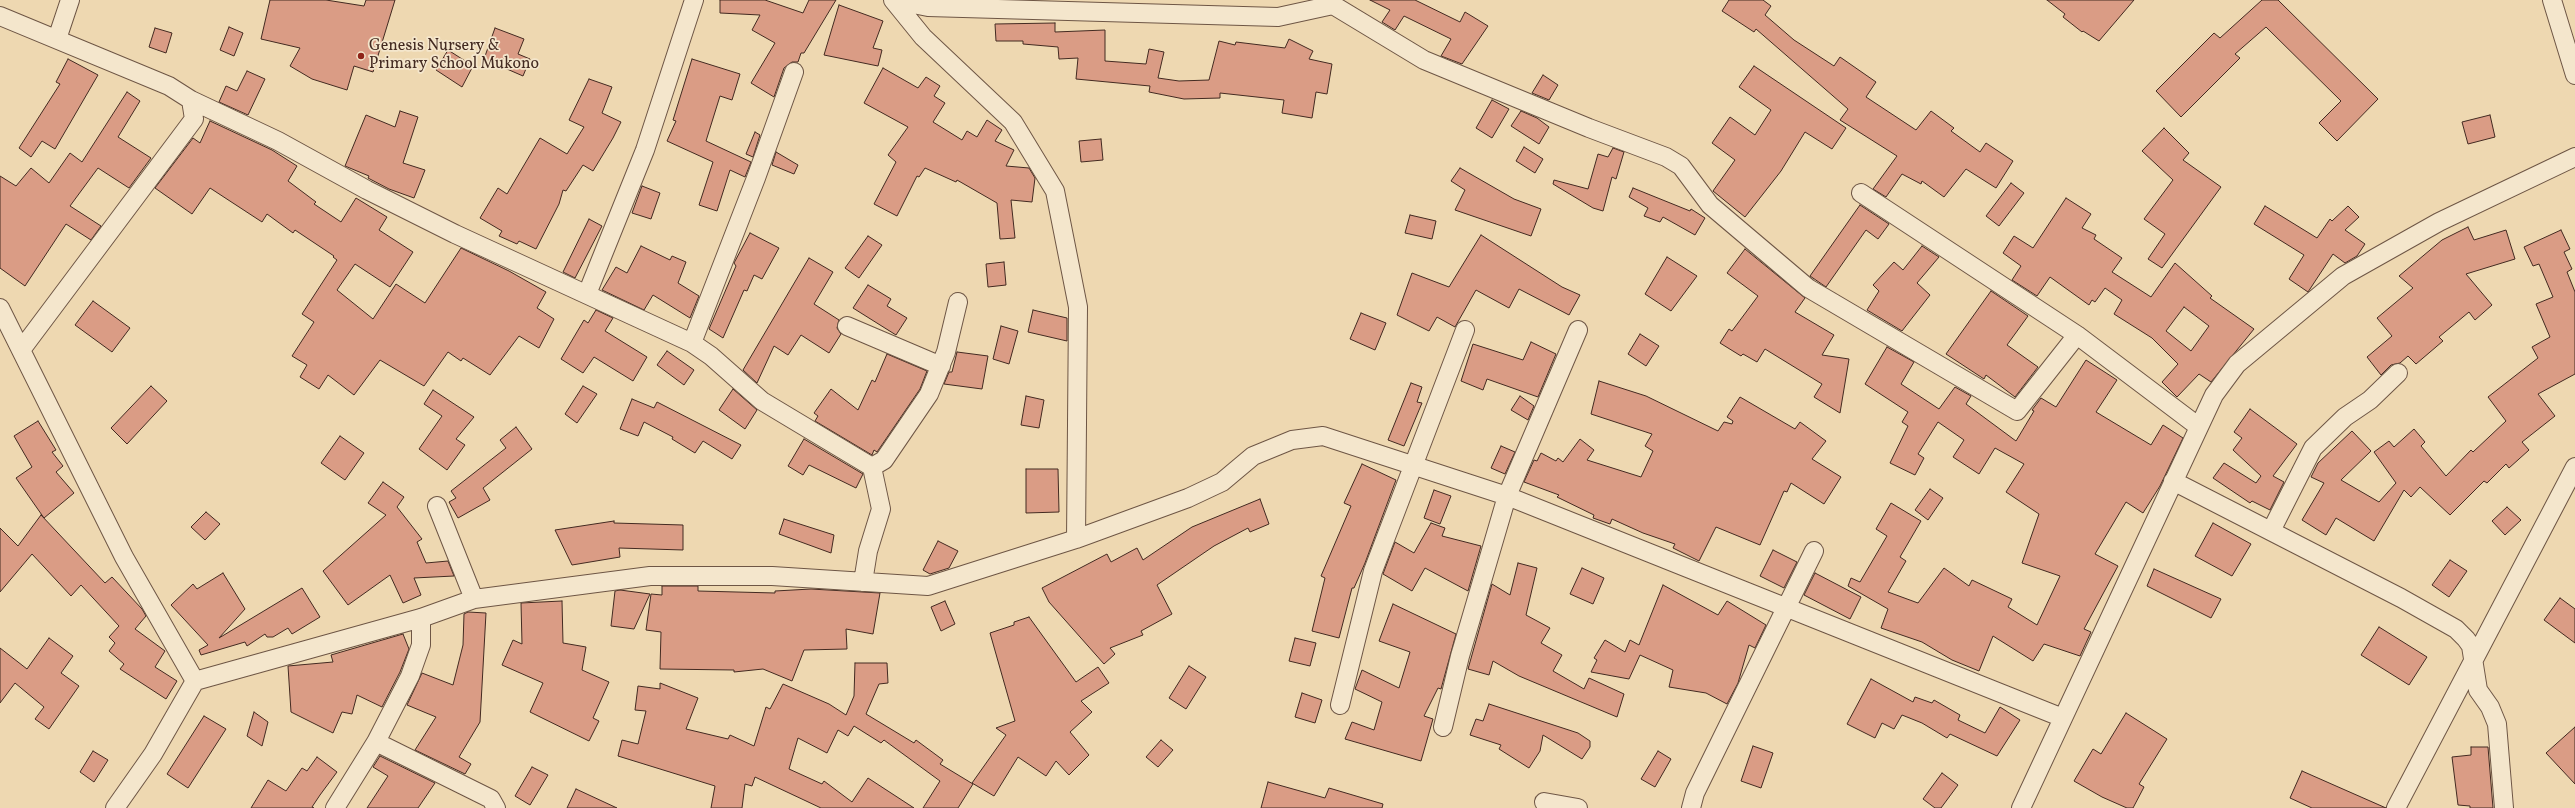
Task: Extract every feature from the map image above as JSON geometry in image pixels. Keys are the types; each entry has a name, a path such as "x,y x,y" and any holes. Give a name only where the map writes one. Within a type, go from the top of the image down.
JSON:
{"street":[{"path":"58,39 70,0"},
{"path":"587,294 645,150 694,0"},
{"path":"893,0 928,6 1147,7 1278,17 1333,5 1424,60 1589,128 1666,157 1681,166 1710,205 1808,288 2017,411 2077,335"},
{"path":"893,0 923,37 1013,122 1055,191 1078,307 1076,539"},
{"path":"2552,0 2575,75"},
{"path":"0,16 169,86 191,100 278,141 367,190 455,234 692,343 711,356 762,401 872,467 881,509 868,551 863,582"},
{"path":"692,343 756,178 794,72"},
{"path":"21,350 182,138 194,119 191,100"},
{"path":"2021,808 2214,395 2236,364 2343,276 2439,222 2575,157"},
{"path":"1861,194 2077,335 2199,427"},
{"path":"872,467 884,460 930,394 941,366 958,302"},
{"path":"0,308 124,557 195,681"},
{"path":"847,326 941,366"},
{"path":"1340,705 1373,571 1465,330"},
{"path":"1442,727 1460,656 1507,496 1578,330"},
{"path":"2271,531 2314,448 2345,417 2370,400 2398,373"},
{"path":"115,808 152,754 195,681 421,618 474,599 650,576 772,576 928,586 1076,539 1188,498 1222,482 1253,456 1292,440 1323,436 1507,496 2063,718"},
{"path":"2396,808 2474,662 2575,466"},
{"path":"2173,481 2401,598 2456,629 2471,646 2478,690 2490,707 2497,724 2504,808"},
{"path":"437,506 474,599"},
{"path":"1692,808 1695,793 1814,551"},
{"path":"335,808 376,742 410,676 421,645 421,618"},
{"path":"376,742 490,799 496,808"},
{"path":"1544,802 1578,808"}],"building":[{"path":"270,0 326,0 364,6 366,0 395,0 373,72 354,66 347,90 312,79 290,66 300,48 261,39"},
{"path":"720,0 765,0 803,13 809,0 836,0 804,53 801,53 798,62 792,62 784,68 774,97 751,83 775,43 752,30 760,15 720,13"},
{"path":"1370,0 1415,0 1460,22 1465,12 1488,26 1462,64 1441,56 1451,39 1404,16 1395,30 1382,22 1390,10"},
{"path":"1729,0 1763,0 1771,6 1765,15 1794,40 1834,66 1840,57 1876,82 1866,97 1916,130 1931,111 1954,128 1951,131 1980,152 1986,143 2013,161 1996,188 1966,169 1944,197 1922,181 1921,184 1902,174 1886,197 1873,189 1897,156 1840,120 1848,109 1756,29 1754,32 1722,11"},
{"path":"2047,0 2134,0 2099,41 2083,31 2082,32 2063,17 2065,14"},
{"path":"2262,0 2278,0 2378,99 2337,141 2319,123 2341,101 2266,27 2235,54 2240,58 2181,117 2156,91 2214,33 2220,38"},
{"path":"839,5 883,21 873,48 882,50 878,66 824,55"},
{"path":"1055,23 1055,32 1105,30 1105,61 1146,64 1149,49 1164,52 1158,78 1179,81 1209,80 1219,41 1235,45 1236,42 1285,48 1289,39 1313,51 1309,59 1332,64 1327,94 1316,92 1312,118 1282,113 1284,100 1220,93 1220,98 1184,99 1149,92 1150,86 1076,79 1078,58 1059,59 1058,47 1023,44 1023,41 996,41 995,24"},
{"path":"229,27 243,33 234,56 220,50"},
{"path":"155,28 172,33 166,53 149,47"},
{"path":"495,28 524,39 518,54 530,59 523,76 484,59"},
{"path":"448,50 473,66 462,87 436,70"},
{"path":"68,59 98,75 55,149 42,141 31,157 19,148 60,84 56,82"},
{"path":"692,59 740,74 732,100 720,96 706,141 751,162 745,177 730,170 717,211 699,205 713,162 667,141 676,121 673,120"},
{"path":"1754,66 1846,128 1832,149 1805,132 1781,171 1745,217 1713,191 1735,160 1712,143 1730,117 1755,135 1771,110 1739,87"},
{"path":"883,68 918,88 926,77 940,86 934,96 945,103 933,122 962,140 967,131 977,137 987,120 1002,130 995,141 1014,150 1006,166 1029,168 1035,178 1032,202 1011,200 1015,238 1000,239 997,203 957,180 956,182 925,168 919,177 917,176 897,216 874,204 896,162 888,155 908,127 864,103"},
{"path":"247,71 265,79 248,115 219,102 226,86 237,91"},
{"path":"1543,75 1558,85 1549,100 1532,93"},
{"path":"589,79 612,87 602,113 621,122 613,138 593,171 583,165 566,191 563,190 559,204 536,249 519,241 517,244 499,236 502,231 480,218 498,188 507,194 540,138 567,154 584,127 569,120"},
{"path":"127,92 140,101 118,137 151,158 129,188 98,168 70,206 101,226 91,240 66,224 25,286 0,268 0,176 16,186 31,168 49,183 70,153 82,162"},
{"path":"1492,100 1509,109 1492,138 1476,128"},
{"path":"400,111 418,117 403,163 425,170 414,198 389,189 368,178 369,176 345,166 366,115 395,127"},
{"path":"1521,111 1537,118 1549,127 1539,144 1511,126"},
{"path":"2490,115 2495,137 2468,144 2462,122"},
{"path":"210,121 272,150 297,166 288,181 316,202 314,204 341,222 356,198 387,217 379,230 413,252 390,287 355,264 337,290 373,319 396,284 425,303 461,248 509,271 546,292 537,308 554,319 539,348 519,336 490,375 463,358 461,361 448,352 424,386 380,360 354,395 328,375 319,389 300,377 307,365 292,356 314,322 302,314 337,260 333,257 334,256 295,230 293,233 267,214 262,222 210,188 192,214 155,188 193,138 200,143"},
{"path":"2164,128 2189,153 2183,160 2221,187 2162,268 2148,259 2165,234 2144,219 2173,180 2142,151"},
{"path":"755,132 760,135 753,157 746,154"},
{"path":"1101,139 1103,160 1081,162 1079,141"},
{"path":"1524,147 1543,159 1535,173 1516,161"},
{"path":"1613,148 1624,152 1616,179 1612,177 1603,211 1593,208 1553,184 1554,180 1588,189 1598,154 1608,157"},
{"path":"776,152 798,165 794,174 772,165"},
{"path":"1460,168 1514,199 1541,209 1531,236 1455,210 1465,190 1451,181"},
{"path":"2011,183 2024,193 1999,226 1986,216"},
{"path":"642,186 660,193 651,219 632,213"},
{"path":"1633,188 1690,211 1691,209 1705,218 1695,235 1663,217 1660,222 1644,216 1648,208 1629,197"},
{"path":"2066,198 2091,214 2082,228 2096,235 2094,239 2122,258 2112,272 2151,297 2175,263 2212,296 2210,298 2254,329 2211,382 2199,374 2177,397 2162,382 2178,364 2152,338 2114,314 2122,300 2105,288 2095,302 2092,300 2089,305 2050,277 2037,296 2012,280 2021,266 2003,253 2014,236 2033,248","holes":["2184,307 2209,326 2191,351 2166,331"]},
{"path":"1860,205 1889,224 1878,239 1866,230 1826,287 1810,276"},
{"path":"2265,206 2317,238 2330,219 2332,221 2348,206 2359,217 2345,230 2365,244 2357,256 2345,263 2333,254 2308,292 2289,279 2304,255 2254,224"},
{"path":"1410,215 1436,221 1432,239 1405,233"},
{"path":"589,219 602,226 575,278 563,272"},
{"path":"2468,227 2474,240 2506,230 2515,259 2466,274 2492,305 2475,320 2469,312 2439,337 2443,341 2416,364 2408,356 2400,363 2391,365 2381,375 2367,357 2392,336 2377,318 2413,288 2399,276 2442,240"},
{"path":"2561,230 2570,249 2564,252 2572,269 2567,272 2575,292 2575,374 2538,394 2555,416 2522,442 2529,450 2509,468 2506,464 2487,483 2484,481 2450,515 2420,487 2411,497 2404,490 2374,541 2336,518 2326,535 2302,520 2324,483 2311,477 2318,463 2352,431 2371,451 2341,480 2379,502 2396,483 2374,452 2389,441 2394,447 2414,429 2425,442 2421,446 2446,476 2471,450 2473,452 2506,421 2488,397 2538,358 2532,347 2550,337 2536,304 2553,297 2539,264 2533,266 2524,247"},
{"path":"750,233 779,248 762,279 754,275 747,291 744,290 723,338 709,329 736,266 734,263"},
{"path":"1481,235 1562,287 1580,295 1569,315 1519,289 1509,308 1476,290 1455,327 1437,317 1429,331 1397,315 1412,273 1449,287"},
{"path":"868,236 882,245 859,278 845,268"},
{"path":"641,246 670,260 672,256 686,262 678,283 699,296 690,318 653,295 644,310 602,290 616,267 627,273"},
{"path":"1922,246 1939,257 1917,283 1930,295 1902,331 1867,310 1879,291 1873,285 1894,262 1903,270"},
{"path":"1745,249 1805,298 1795,312 1834,335 1822,355 1849,359 1840,413 1814,397 1822,384 1765,349 1757,362 1743,354 1741,356 1720,343 1729,329 1732,331 1758,296 1727,273"},
{"path":"1667,257 1697,276 1671,311 1645,294"},
{"path":"809,258 833,272 814,304 839,320 837,328 841,334 829,353 801,335 788,355 774,346 757,383 743,370"},
{"path":"1004,262 1006,285 988,287 986,264"},
{"path":"868,285 891,299 887,306 907,318 896,335 853,308"},
{"path":"1991,291 2028,316 2007,345 2038,367 2015,397 1986,375 1984,379 1946,354"},
{"path":"93,301 130,328 112,352 75,325"},
{"path":"596,310 613,318 605,331 647,357 633,381 594,357 583,373 561,359 584,320 588,323"},
{"path":"1033,310 1067,318 1067,341 1028,332"},
{"path":"1361,313 1386,323 1375,350 1350,339"},
{"path":"1001,326 1018,331 1009,364 993,359"},
{"path":"1640,334 1659,346 1646,366 1628,354"},
{"path":"1531,342 1556,354 1538,397 1487,379 1483,390 1461,381 1473,344 1523,360"},
{"path":"1887,347 1914,362 1901,384 1939,409 1955,387 1971,396 1966,404 2016,441 2034,411 2032,410 2041,398 2056,407 2086,360 2117,380 2096,412 2151,445 2163,425 2183,438 2160,486 2143,513 2126,502 2095,554 2118,566 2084,629 2091,632 2080,656 2044,644 2033,661 1993,636 1979,671 1952,660 1922,642 1881,628 1888,609 1848,586 1851,578 1860,582 1887,536 1876,529 1891,503 1921,521 1900,557 1906,561 1888,592 1918,603 1944,568 1969,586 1972,580 2012,599 2008,607 2037,625 2060,576 2022,563 2039,514 2006,492 2024,464 1995,448 1979,474 1953,457 1964,440 1938,422 1918,454 1924,458 1915,475 1890,463 1908,426 1902,422 1908,412 1865,384"},
{"path":"667,351 694,370 684,385 657,365"},
{"path":"957,352 988,356 982,389 944,384 949,372 952,372"},
{"path":"887,354 927,371 920,389 877,452 874,450 872,455 815,421 818,416 814,413 831,389 858,410 872,380 875,382"},
{"path":"1599,381 1646,396 1718,431 1724,422 1732,424 1733,421 1727,417 1740,397 1795,429 1800,422 1826,441 1812,459 1841,477 1824,504 1791,483 1787,492 1784,491 1760,545 1716,527 1699,561 1673,548 1675,544 1643,533 1612,519 1610,524 1593,518 1594,515 1557,497 1559,495 1524,482 1534,460 1537,461 1541,453 1556,461 1558,458 1563,462 1580,439 1594,450 1587,460 1641,477 1653,451 1645,446 1652,434 1591,414"},
{"path":"1411,383 1422,387 1417,402 1422,403 1404,446 1388,440"},
{"path":"151,386 167,401 127,444 111,428"},
{"path":"583,386 597,394 577,423 565,414"},
{"path":"733,389 757,410 745,429 719,410"},
{"path":"433,390 474,417 456,439 465,445 447,470 419,449 442,416 424,404"},
{"path":"1026,396 1044,400 1039,428 1021,425"},
{"path":"1520,396 1534,406 1528,420 1511,410"},
{"path":"632,399 654,408 657,402 741,445 732,459 703,441 695,453 672,439 673,437 644,422 638,436 620,429"},
{"path":"2250,409 2297,444 2273,476 2284,482 2270,510 2252,501 2250,503 2213,478 2224,463 2256,483 2261,476 2233,450 2242,438 2234,432"},
{"path":"38,421 56,450 52,452 63,466 56,472 74,493 44,518 16,478 32,467 14,436"},
{"path":"516,427 532,449 483,488 490,500 458,518 449,502 456,498 451,491 506,448 500,440"},
{"path":"340,436 364,453 345,480 321,463"},
{"path":"804,439 863,474 856,488 809,465 803,475 788,466"},
{"path":"1501,446 1515,452 1505,474 1491,468"},
{"path":"1362,464 1396,480 1365,563 1354,588 1352,588 1339,638 1312,631 1325,578 1321,576 1351,506 1344,503"},
{"path":"1026,469 1058,469 1059,512 1026,513"},
{"path":"383,482 404,497 397,507 422,539 417,542 426,563 448,561 454,576 414,578 421,595 403,603 390,575 348,605 323,571 386,515 368,503"},
{"path":"1930,489 1943,498 1928,520 1915,510"},
{"path":"1434,490 1451,496 1440,524 1424,518"},
{"path":"1260,499 1269,524 1250,532 1248,528 1214,546 1157,585 1172,614 1141,631 1143,635 1110,648 1115,654 1104,664 1049,602 1042,588 1107,554 1111,562 1137,548 1143,560 1192,527"},
{"path":"2507,507 2521,520 2505,535 2492,521"},
{"path":"206,512 220,524 205,540 191,527"},
{"path":"41,515 105,583 112,577 142,609 146,616 135,629 165,651 155,667 177,681 166,699 120,669 124,664 109,651 115,643 109,637 119,626 81,585 71,596 32,554 0,592 0,528 18,546"},
{"path":"784,519 834,535 831,553 779,534"},
{"path":"614,521 614,523 683,525 683,550 619,548 620,557 572,565 555,530"},
{"path":"1431,523 1445,528 1442,536 1481,546 1468,591 1425,568 1412,591 1383,574 1395,542 1414,553"},
{"path":"2213,523 2251,544 2232,576 2195,556"},
{"path":"938,541 958,551 949,568 930,574 923,570"},
{"path":"1773,550 1797,562 1784,588 1760,576"},
{"path":"2450,560 2467,571 2449,597 2432,585"},
{"path":"1518,563 1537,568 1526,615 1550,628 1541,643 1562,655 1553,671 1584,689 1589,678 1624,694 1617,717 1519,676 1493,661 1489,675 1468,669 1492,584 1510,595"},
{"path":"1582,568 1604,578 1593,604 1570,594"},
{"path":"2154,569 2221,599 2211,618 2147,586"},
{"path":"223,573 245,609 219,638 302,588 320,617 292,634 288,628 273,637 267,637 265,634 247,646 245,642 201,655 199,650 208,645 171,605 193,584 197,589"},
{"path":"1815,573 1861,597 1850,619 1804,595"},
{"path":"1663,585 1718,615 1727,601 1766,625 1755,648 1749,645 1738,683 1727,704 1706,693 1669,687 1673,670 1640,655 1629,679 1591,672 1597,660 1594,658 1605,640 1625,652 1630,640 1639,645"},
{"path":"662,586 698,586 698,591 775,593 775,591 811,589 880,593 873,634 846,629 847,649 804,650 792,681 763,669 734,672 734,670 660,669 661,632 646,630 651,594 662,595"},
{"path":"620,590 650,594 634,629 611,626 615,591"},
{"path":"2560,598 2575,609 2575,643 2544,620"},
{"path":"562,601 563,643 586,647 582,670 609,682 593,718 599,721 589,741 530,712 543,683 502,665 513,640 522,644 521,603"},
{"path":"945,601 955,624 941,631 931,607"},
{"path":"1393,604 1456,634 1441,689 1438,688 1424,716 1433,719 1421,761 1345,739 1352,722 1374,730 1382,702 1355,689 1362,670 1399,688 1410,652 1379,641"},
{"path":"468,612 486,613 480,722 459,757 471,764 465,774 415,750 436,717 407,705 422,673 453,685 463,645 464,614"},
{"path":"1029,617 1076,682 1098,667 1109,683 1081,701 1092,712 1070,732 1089,755 1069,775 1056,761 1046,776 1018,757 994,796 972,783 1006,735 996,728 1015,721 990,633 1014,625 1014,622"},
{"path":"2379,627 2427,657 2409,685 2361,655"},
{"path":"403,634 409,649 400,672 382,707 357,695 352,714 342,712 333,733 291,712 288,666 333,662 331,655"},
{"path":"49,638 73,656 61,673 79,686 49,729 35,719 44,707 15,683 0,703 0,648 27,669"},
{"path":"1295,638 1316,643 1310,666 1289,661"},
{"path":"855,663 887,663 888,683 879,684 866,714 914,743 916,740 943,760 940,764 973,784 958,808 923,808 940,781 884,740 881,743 854,726 848,736 838,730 827,753 798,738 789,769 822,784 824,781 852,802 868,778 914,808 821,808 755,777 752,786 745,784 742,808 711,808 715,786 618,756 622,740 638,744 646,711 635,710 638,686 660,689 660,683 698,698 686,729 728,739 730,735 754,746 766,707 770,709 783,684 829,704 846,715 854,696"},
{"path":"1189,666 1206,677 1186,709 1169,698"},
{"path":"1871,679 1913,702 1915,697 1932,703 1934,700 1960,715 1958,720 1985,733 2000,707 2020,720 1997,756 1950,734 1947,738 1922,723 1902,715 1894,729 1882,723 1875,738 1847,724"},
{"path":"1302,693 1322,700 1315,723 1295,717"},
{"path":"1489,704 1578,733 1590,741 1590,747 1582,759 1543,735 1540,751 1529,768 1499,749 1501,745 1470,735 1476,719 1483,721"},
{"path":"254,712 268,722 262,746 247,736"},
{"path":"2126,713 2167,739 2139,784 2144,787 2133,808 2127,808 2102,797 2074,781 2093,749 2101,754"},
{"path":"204,716 226,729 188,788 167,774"},
{"path":"2575,727 2575,784 2546,753"},
{"path":"1161,740 1173,750 1158,767 1146,757"},
{"path":"1753,746 1773,753 1761,788 1741,781"},
{"path":"2471,747 2488,747 2493,808 2470,808 2470,806 2458,805 2452,757 2471,755"},
{"path":"93,751 108,760 94,782 80,772"},
{"path":"1658,751 1671,759 1655,787 1641,779"},
{"path":"380,756 435,783 418,808 367,808 388,776 373,767"},
{"path":"317,757 337,772 312,807 314,808 251,808 268,780 286,791 302,768 307,771"},
{"path":"532,767 548,775 530,805 515,796"},
{"path":"2302,771 2386,808 2312,808 2290,798"},
{"path":"1942,773 1958,785 1941,808 1935,808 1923,799"},
{"path":"1268,782 1325,798 1329,788 1383,804 1382,808 1261,808"},
{"path":"576,789 617,808 567,808"}],"place":[{"name":"Genesis Nursery & Primary School Mukono","path":"361,56"}]}
